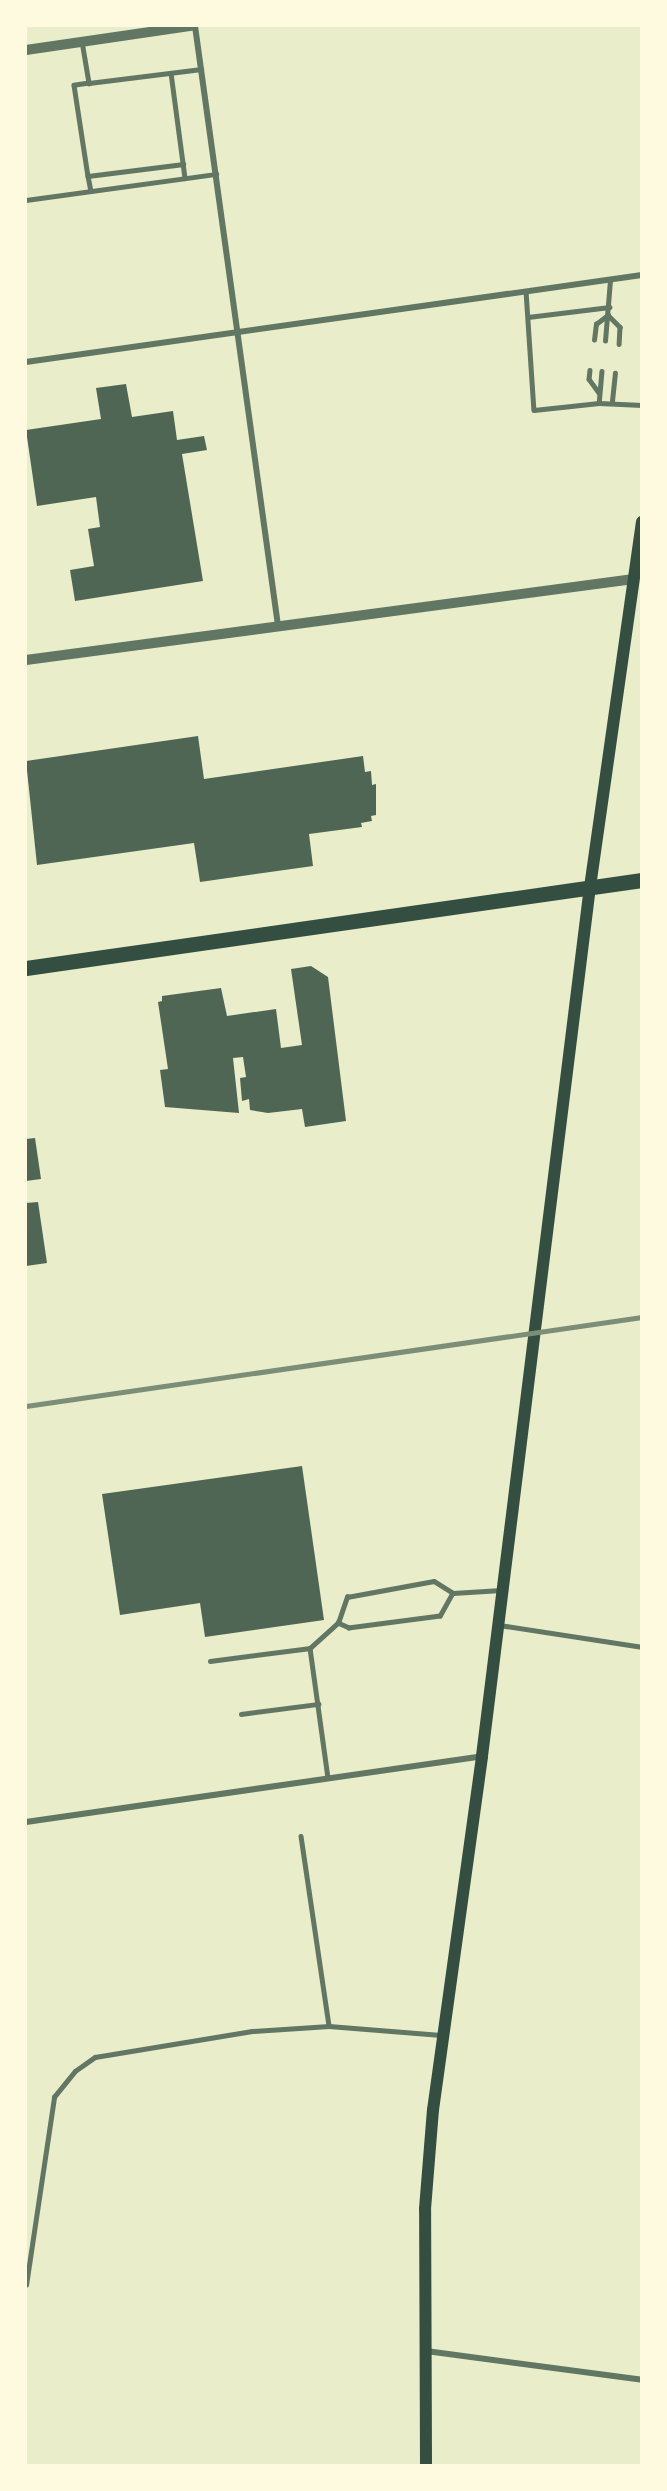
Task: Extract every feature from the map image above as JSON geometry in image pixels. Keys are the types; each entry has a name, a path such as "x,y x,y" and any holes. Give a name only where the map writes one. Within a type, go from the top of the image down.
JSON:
{"main road":[{"path":"426,2466 427,2168 499,1625 590,887 642,522"},
{"path":"26,968 642,880"}],"street":[{"path":"26,50 193,26 216,174 278,626"},
{"path":"26,363 642,275"},
{"path":"26,660 634,579"},
{"path":"26,1822 482,1756"},
{"path":"425,2351 642,2380"}],"lane":[{"path":"82,41 89,83"},
{"path":"91,191 74,85 201,69"},
{"path":"171,73 185,178"},
{"path":"88,176 183,164"},
{"path":"26,200 216,174"},
{"path":"605,341 610,279"},
{"path":"526,291 534,410 612,401 642,405"},
{"path":"528,317 609,307"},
{"path":"594,340 596,324 608,315"},
{"path":"608,315 620,327 619,344"},
{"path":"590,370 589,379 599,393"},
{"path":"599,403 602,371"},
{"path":"612,401 615,373"},
{"path":"210,1661 310,1648 338,1623 347,1597 434,1581 453,1593 503,1590"},
{"path":"338,1623 350,1628 440,1616 453,1593"},
{"path":"499,1625 642,1647"},
{"path":"310,1648 328,1778"},
{"path":"241,1714 318,1704"},
{"path":"301,1836 329,2026"},
{"path":"26,2285 54,2097 75,2071 95,2057 252,2031 329,2026 444,2035"}],"building":[{"path":"126,384 132,417 173,411 177,440 204,436 207,450 182,454 203,581 75,601 70,570 94,566 88,529 100,527 96,497 37,506 26,430 101,419 96,388"},
{"path":"198,736 204,779 363,756 365,772 371,771 372,785 376,784 376,815 371,816 372,821 361,823 362,827 309,834 313,866 200,882 194,843 37,865 26,761"},
{"path":"311,966 328,977 346,1121 305,1127 302,1109 268,1113 250,1110 249,1099 242,1101 240,1078 246,1077 243,1057 233,1058 239,1113 165,1107 160,1070 168,1069 158,1002 162,1001 162,996 221,988 227,1016 276,1009 281,1048 302,1045 291,969"},
{"path":"35,1138 41,1179 26,1181 26,1139"},
{"path":"38,1202 47,1263 26,1266 26,1203"},
{"path":"302,1466 324,1620 205,1637 200,1603 120,1615 102,1494"}],"railway":[{"path":"26,1406 642,1317"}]}
